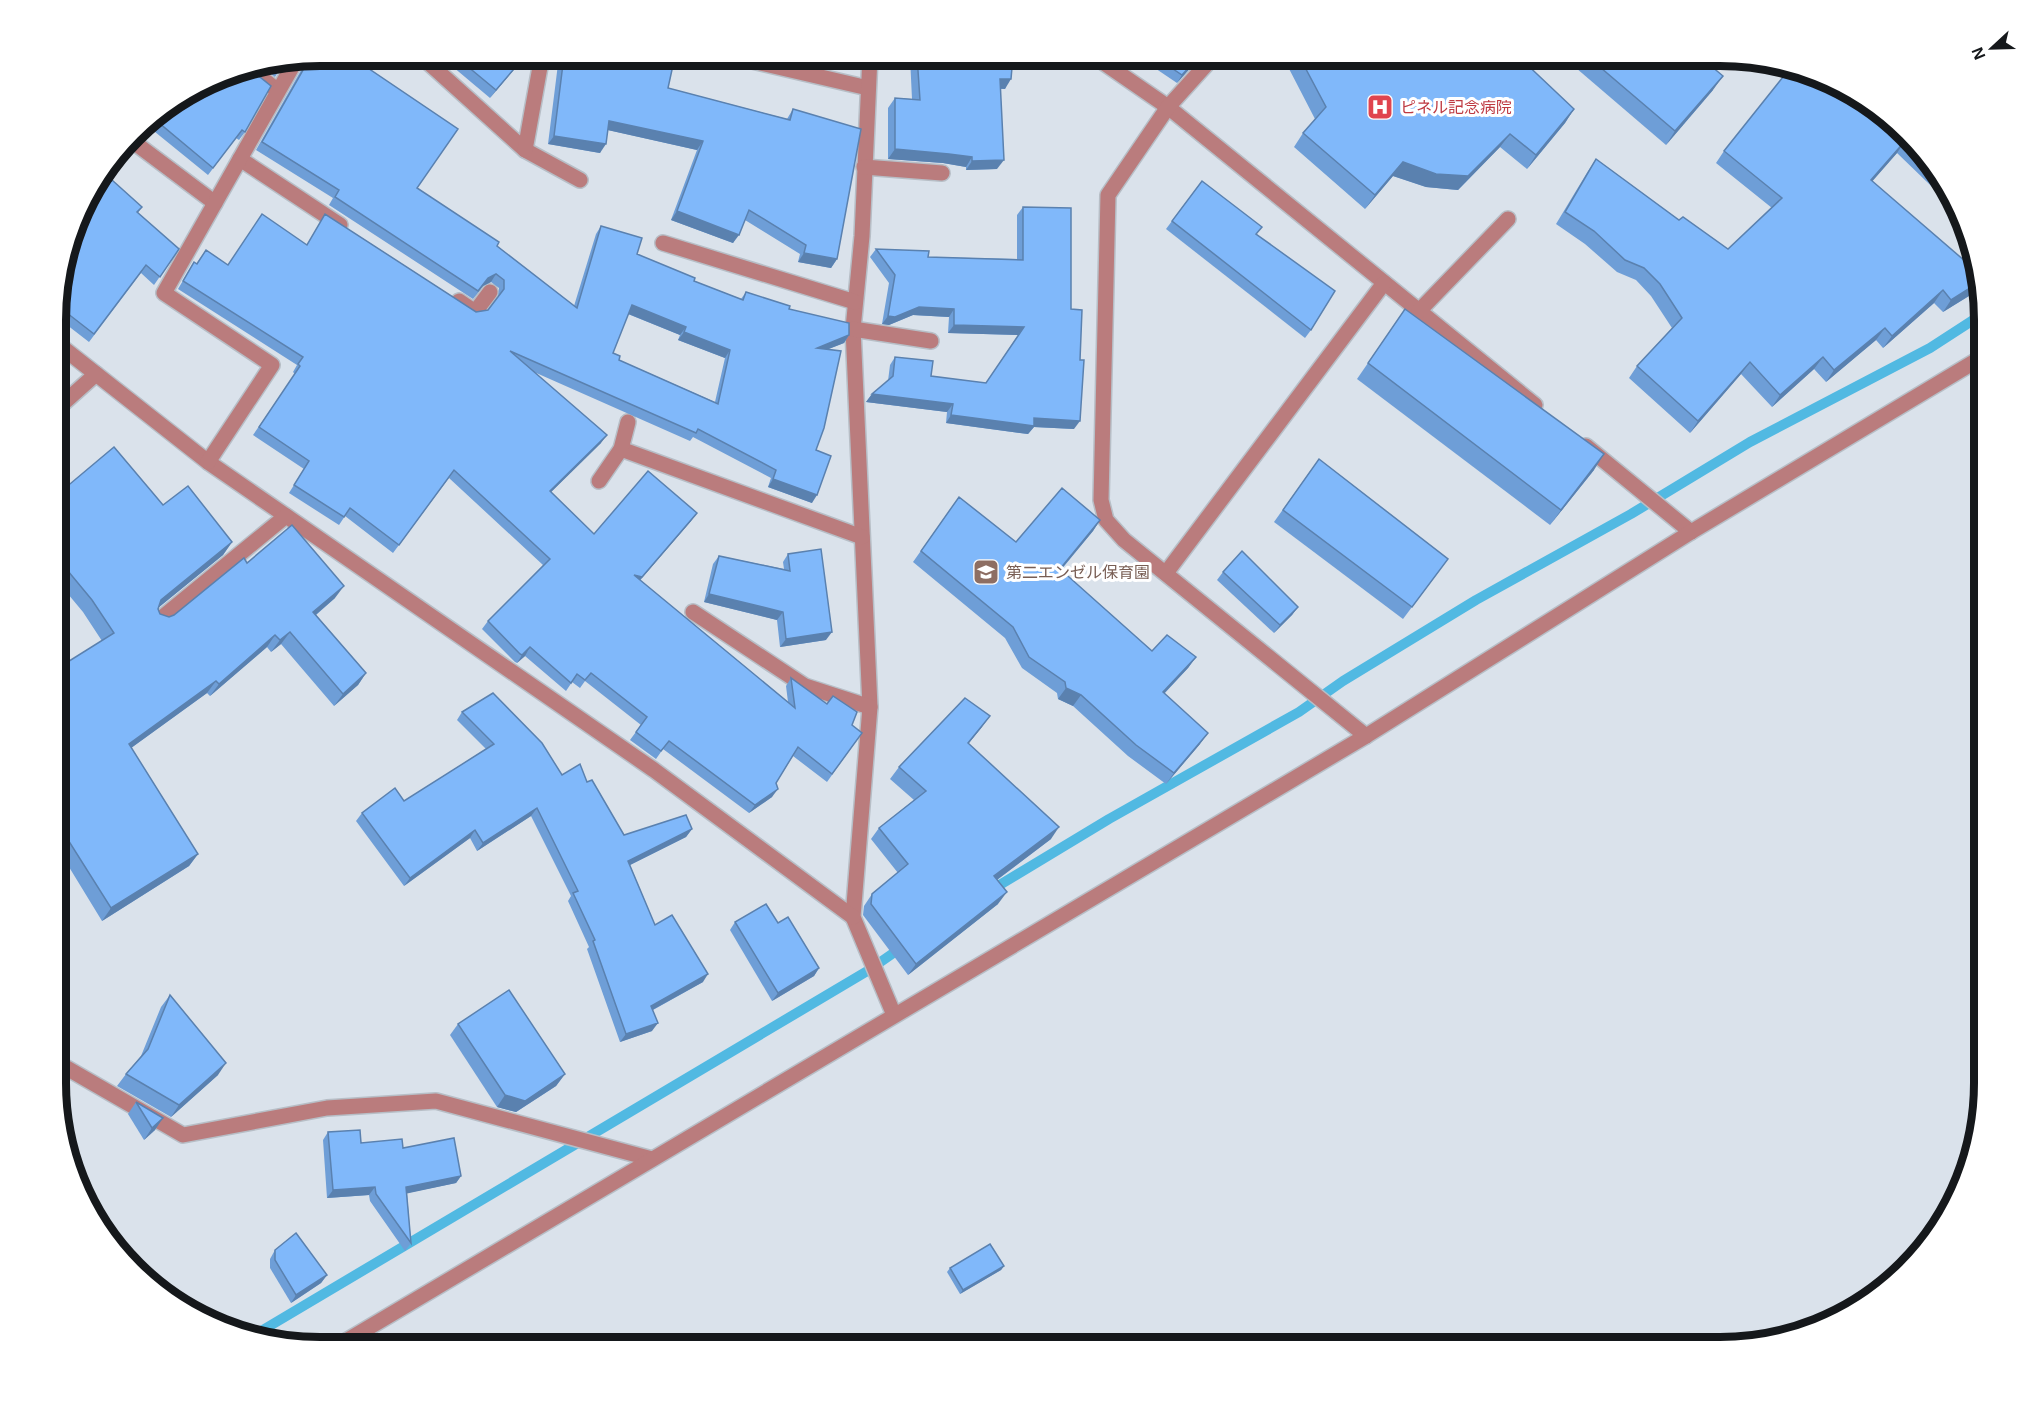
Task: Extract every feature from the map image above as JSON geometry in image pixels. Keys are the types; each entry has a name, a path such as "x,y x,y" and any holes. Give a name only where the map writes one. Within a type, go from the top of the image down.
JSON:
{"street":[{"path":"432,66 525,150 580,180"},
{"path":"525,150 540,66"},
{"path":"774,66 868,88"},
{"path":"869,66 862,236 853,329 870,707 853,916 894,1014"},
{"path":"1109,66 1168,107 1546,414"},
{"path":"1205,66 1168,107 1108,195 1101,500 1106,520 1124,540 1366,736"},
{"path":"208,462 272,365 165,292 292,68"},
{"path":"257,74 279,91"},
{"path":"137,144 215,203"},
{"path":"240,159 357,236"},
{"path":"864,167 942,173"},
{"path":"1419,311 1508,219"},
{"path":"663,243 855,302"},
{"path":"1166,573 1384,283"},
{"path":"446,293 475,312 490,292"},
{"path":"853,329 931,341"},
{"path":"66,350 208,462 654,770 853,916"},
{"path":"353,1337 1366,736 1691,532 1974,362"},
{"path":"66,401 96,374"},
{"path":"599,481 621,449 628,422"},
{"path":"1573,436 1691,532"},
{"path":"621,449 862,537"},
{"path":"159,620 286,516"},
{"path":"693,612 805,686 870,707"},
{"path":"66,1068 183,1135 327,1108 436,1101 652,1159"}],"building":[{"path":"365,66 458,129 417,188 499,242 497,246 577,308 601,226 642,238 637,254 695,278 694,281 743,300 746,292 790,306 789,309 849,323 849,335 817,348 841,351 824,428 816,450 831,456 817,495 773,479 776,470 698,429 696,433 510,351 607,435 550,491 594,534 648,471 697,513 642,577 634,575 795,708 791,678 827,704 833,696 857,712 852,725 862,733 832,774 798,747 776,783 778,789 755,805 669,741 661,751 636,732 647,717 591,673 585,680 577,674 571,683 530,647 522,655 520,654 488,621 550,559 454,470 399,545 350,508 344,517 294,485 309,461 259,427 300,366 298,364 303,357 183,281 194,262 197,264 206,250 228,265 262,214 307,245 325,214 476,312 488,310 504,289 504,280 496,274 488,278 478,291 335,197 339,190 262,142 305,67","holes":["632,305 686,327 684,332 730,350 718,404 619,360 620,356 613,353"]},
{"path":"467,66 516,66 496,90"},
{"path":"563,66 673,66 668,88 790,120 793,109 861,129 837,259 804,253 806,245 749,210 739,235 677,211 703,141 609,121 606,144 554,136"},
{"path":"918,66 1012,66 1011,79 1000,79 1004,160 972,161 972,157 895,149 895,98 920,100"},
{"path":"1169,66 1190,66 1182,75"},
{"path":"1304,66 1529,66 1574,109 1536,155 1510,134 1468,176 1436,174 1403,162 1375,195 1303,133 1326,107"},
{"path":"1599,66 1711,66 1723,76 1675,131"},
{"path":"257,74 271,86 245,132 242,130 213,168 160,123 208,92 238,79"},
{"path":"1785,75 1817,85 1847,100 1875,119 1903,143 1871,180 1967,263 1972,287 1951,300 1943,290 1892,336 1885,328 1834,370 1823,357 1780,395 1750,362 1698,421 1637,366 1682,318 1660,284 1644,268 1625,260 1594,231 1565,212 1596,159 1679,220 1683,217 1728,249 1782,198 1724,151"},
{"path":"112,180 142,207 137,212 179,249 160,277 146,265 94,334 66,313 68,287 79,238 103,190"},
{"path":"1202,181 1262,227 1256,234 1335,291 1311,330 1172,221"},
{"path":"1023,207 1071,208 1071,309 1082,310 1080,360 1084,360 1080,421 1034,418 1034,426 951,415 953,404 872,394 893,376 895,357 933,361 931,376 986,383 1024,327 954,325 954,309 919,307 895,317 888,316 895,275 876,249 929,251 928,257 1023,260"},
{"path":"1405,309 1604,454 1561,510 1368,363"},
{"path":"114,447 163,505 188,486 232,542 161,600 158,609 160,614 169,617 244,558 247,563 292,525 344,586 313,612 366,673 343,694 290,632 280,640 275,635 219,684 216,681 129,744 198,854 111,908 66,837 66,663 114,633 92,600 66,569 66,487"},
{"path":"1319,459 1448,559 1412,607 1283,510"},
{"path":"1062,488 1100,520 1060,569 1152,651 1167,635 1196,657 1163,692 1208,733 1174,773 1136,745 1081,695 1066,688 1065,682 1029,657 1013,627 921,551 959,497 1016,542"},
{"path":"821,549 832,632 786,639 783,612 709,594 719,556 790,571 788,554"},
{"path":"1242,551 1298,607 1280,625 1223,572"},
{"path":"493,693 542,743 562,775 580,764 587,782 592,780 624,835 686,815 692,829 628,861 655,925 672,915 708,974 651,1006 658,1023 626,1034 593,941 595,940 573,893 578,891 537,808 483,843 475,830 410,878 362,813 395,788 404,801 494,744 462,712"},
{"path":"965,698 990,716 968,743 1059,827 994,876 1007,892 916,964 871,904 872,894 908,864 879,828 926,791 899,767"},
{"path":"766,904 778,923 788,917 819,968 778,993 735,922"},
{"path":"509,990 565,1074 525,1101 505,1095 458,1024"},
{"path":"170,995 226,1063 179,1105 126,1074 148,1049"},
{"path":"136,1102 163,1118 152,1128"},
{"path":"360,1130 361,1143 402,1139 403,1148 454,1138 461,1176 406,1187 411,1243 376,1194 375,1187 333,1190 328,1132"},
{"path":"296,1233 327,1275 296,1295 275,1260 275,1250"},
{"path":"990,1244 1004,1266 963,1290 950,1268"}],"waterway":[{"path":"988,892 1109,819 1299,712 1343,681 1476,600 1631,514 1750,442 1930,348 1974,320"},
{"path":"263,1330 869,970 902,947"}],"place":[{"name":"ピネル記念病院","path":"1380,107"},
{"name":"第二エンゼル保育園","path":"986,572"}]}
